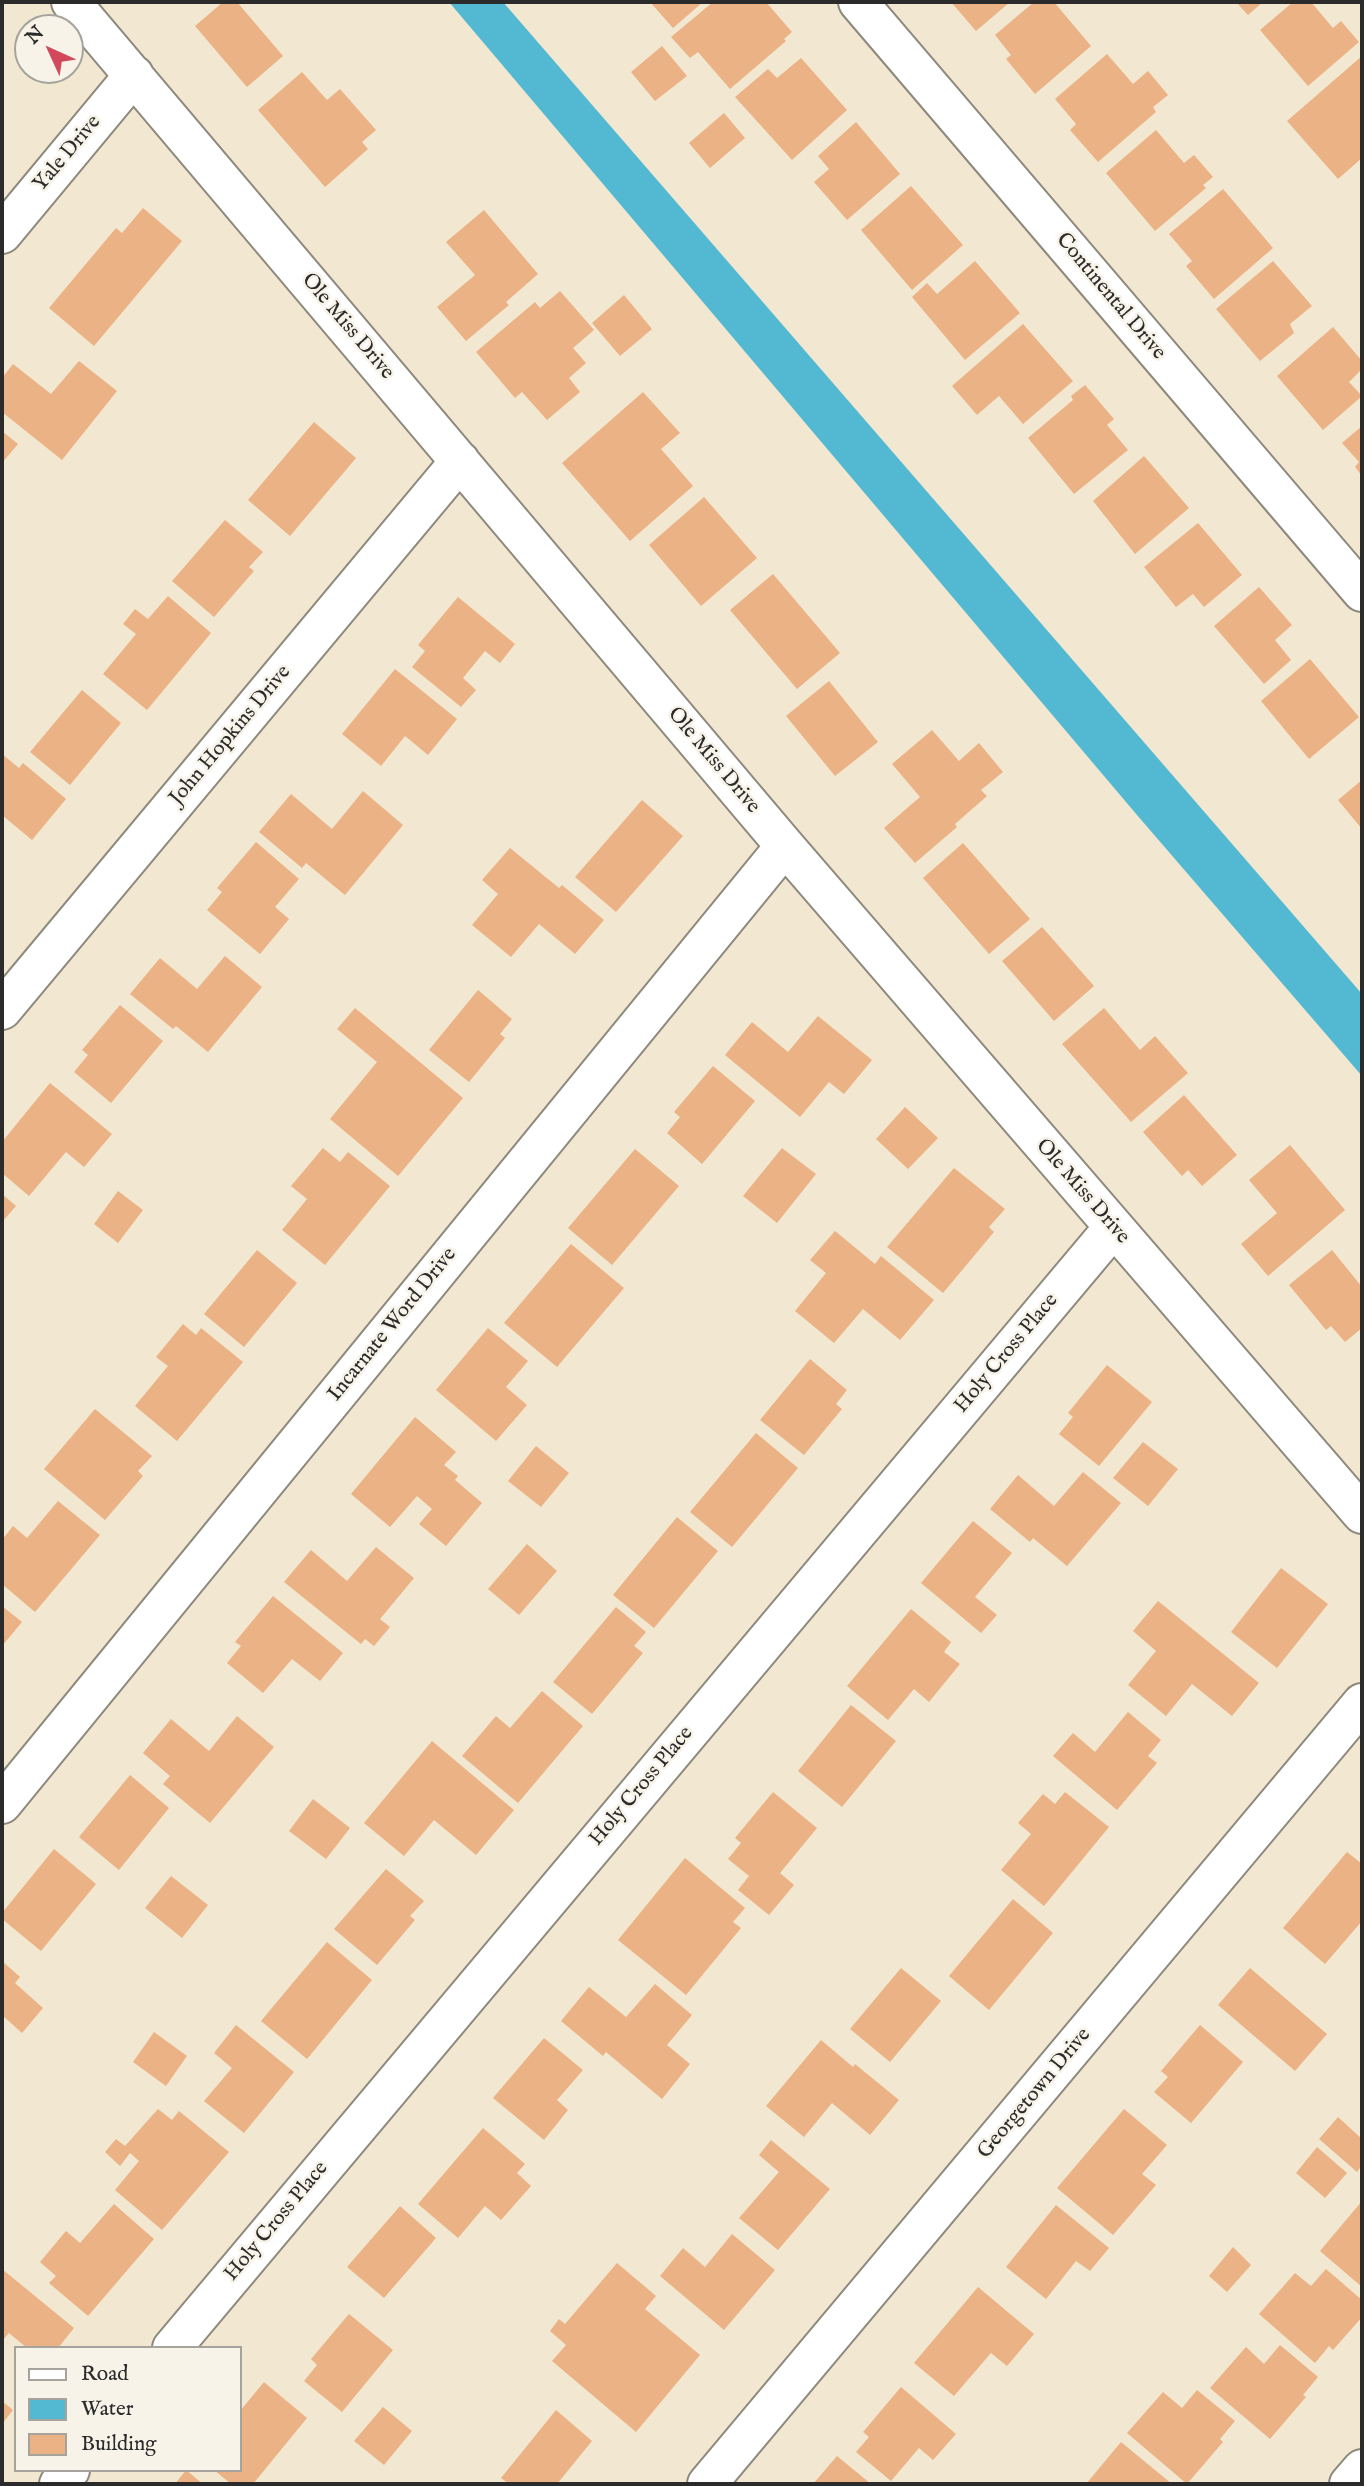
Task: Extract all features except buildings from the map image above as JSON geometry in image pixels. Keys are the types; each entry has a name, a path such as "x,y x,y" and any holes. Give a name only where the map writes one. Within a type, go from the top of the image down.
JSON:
{"street":[{"name":"Ole Miss Drive","path":"71,2 785,846 1362,1514"},
{"name":"Continental Drive","path":"858,2 1362,592"},
{"name":"Yale Drive","path":"2,234 134,75"},
{"name":"John Hopkins Drive","path":"2,1010 460,461"},
{"name":"Incarnate Word Drive","path":"2,1804 785,846"},
{"name":"Holy Cross Place","path":"174,2346 1113,1228"},
{"name":"Georgetown Drive","path":"707,2484 1362,1703"},
{"path":"1349,2484 1362,2469"}],"water":[{"path":"449,2 503,2 1362,994 1362,1076 1137,815"}]}
